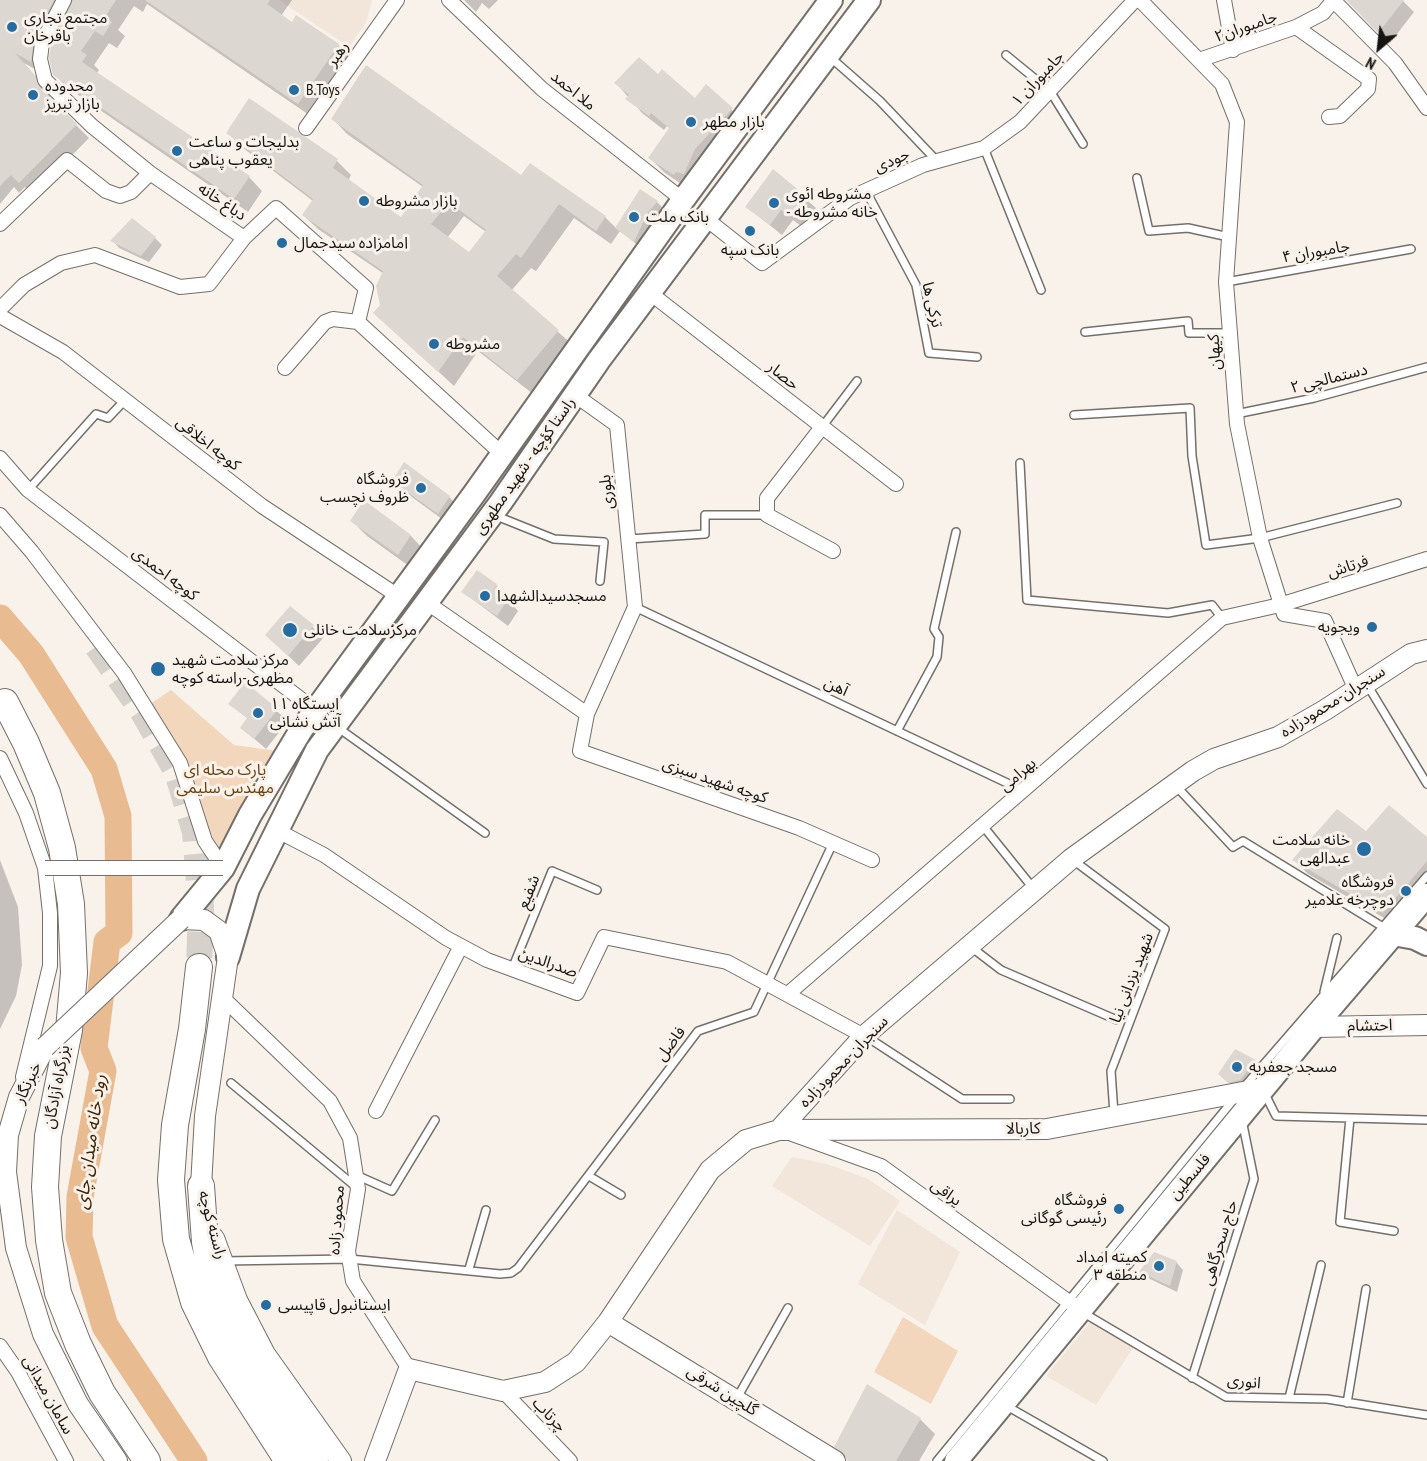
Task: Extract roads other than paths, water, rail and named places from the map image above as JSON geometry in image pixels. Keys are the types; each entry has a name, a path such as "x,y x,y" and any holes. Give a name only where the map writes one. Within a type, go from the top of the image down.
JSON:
{"highway":[{"name":"بزرگراه آزادگان","path":"5,702 47,793 62,848 71,904 74,973 69,1030 48,1136 45,1187 49,1240 58,1293 78,1344 102,1393 147,1461"},
{"path":"199,967 192,1029 175,1125 171,1180 176,1239 194,1302 221,1357 288,1461"},
{"path":"201,1186 211,1275 228,1324 254,1373 315,1461"}],"main road":[{"name":"راستا کؤچه - شهید مطهری","path":"181,919 223,868 250,815 315,710 682,200 831,0"},
{"name":"راستا کؤچه - شهید مطهری","path":"228,957 251,881 321,744 492,514 575,395 705,218 869,0"},
{"path":"682,200 705,218"},
{"path":"301,730 321,744"},
{"path":"250,815 276,830"},
{"path":"223,868 225,883 230,888 240,889 251,881"},
{"name":"فلسطین","path":"956,1461 1003,1404 1073,1306 1240,1104 1263,1089 1314,1027 1327,1002 1388,931 1426,901"},
{"path":"1388,931 1415,938 1427,944"}],"street":[{"name":"دباغ خانه","path":"63,0 42,43 40,59 45,80 92,126 150,173 244,238 276,208 366,288 358,322"},
{"name":"رهبر","path":"306,128 398,0"},
{"name":"ملا احمد","path":"449,0 542,88 682,200"},
{"name":"جامبوران ۱","path":"943,158 984,148 1020,122 1136,0"},
{"name":"کیهان","path":"1140,0 1222,84 1237,122 1226,282 1236,414 1260,538 1280,605"},
{"path":"1224,0 1233,50"},
{"path":"1332,1 1395,63 1427,108"},
{"name":"جامبوران۲","path":"1198,60 1296,27 1323,13 1332,1"},
{"path":"1296,27 1369,79 1368,89 1340,116 1329,117"},
{"name":"جودی","path":"705,218 762,263 850,198 943,158"},
{"path":"0,224 67,160 106,191 120,196 131,192 150,173"},
{"path":"0,309 24,285 61,263 95,255 180,287 209,285 244,238"},
{"name":"حصار","path":"650,293 896,484"},
{"name":"کوچه اخلاقی","path":"0,316 63,352 262,506 398,596"},
{"path":"285,368 325,322 333,319 358,322 501,453"},
{"name":"بلوری","path":"575,395 617,425 635,607"},
{"path":"822,427 767,498 767,515 833,551"},
{"name":"کوچه احمدی","path":"0,458 28,490 315,710"},
{"path":"0,515 124,673 180,763 205,841 223,868"},
{"name":"فرتاش","path":"1280,605 1427,559"},
{"path":"426,602 587,714"},
{"path":"1280,605 1284,614 1325,621 1361,686"},
{"name":"بهرامی","path":"789,993 1222,618 1280,605"},
{"name":"کوچه شهید سبزی","path":"635,607 587,714 580,751 799,828 872,860"},
{"name":"سنجران-محمودزاده","path":"779,1130 864,1036 1071,859 1174,784 1214,759 1278,737 1411,654 1427,650"},
{"path":"0,758 26,813 45,868 50,913 50,966 19,1097"},
{"name":"صدرالدین","path":"276,830 324,855 461,946 512,969 577,993 604,937 728,962 789,993 864,1036"},
{"path":"45,868 223,868"},
{"path":"181,919 204,920 219,931 228,957"},
{"name":"خبرنگار","path":"117,1461 78,1404 43,1334 16,1248 3,1176 8,1136 19,1097 45,1047 181,919"},
{"path":"376,1111 461,946"},
{"name":"راسته کوچه","path":"228,957 224,999 205,1116 201,1186 221,1261 265,1354 341,1461"},
{"name":"محمود زاده","path":"224,999 330,1101 350,1138 357,1182 350,1259 353,1281 409,1370"},
{"name":"احتشام","path":"1314,1027 1427,1025"},
{"name":"کاربالا","path":"779,1130 1047,1129 1114,1116 1240,1104"},
{"path":"375,1461 409,1370 503,1391 545,1382 576,1362 609,1322 710,1170 746,1140 779,1130"},
{"name":"یراقی","path":"779,1130 881,1166 1073,1306"},
{"name":"گلچین شرقی","path":"609,1322 835,1461"},
{"name":"سامان میدانی","path":"0,1346 18,1372 66,1461"},
{"name":"چرتاب","path":"503,1391 570,1461"}],"lane":[{"path":"1006,55 1050,91 1083,144"},
{"path":"828,56 943,158"},
{"path":"984,148 1041,290"},
{"path":"1137,178 1149,231 1188,228 1229,237"},
{"name":"ترکی ها","path":"866,191 916,285 929,353 977,357"},
{"name":"جامبوران ۴","path":"1226,282 1411,249"},
{"path":"1085,332 1188,321 1189,333 1230,333"},
{"name":"دستمالچی ۲","path":"1236,414 1314,398 1427,367"},
{"path":"822,427 857,381"},
{"path":"28,490 96,414 108,418 125,400"},
{"path":"1074,415 1190,408 1192,456 1206,545 1260,538 1397,503"},
{"path":"1020,463 1027,600 1168,614 1212,605 1222,618"},
{"path":"492,514 554,539 604,542 600,581"},
{"path":"629,538 705,534 705,515 767,515"},
{"path":"897,731 937,657 939,638 934,629 956,532"},
{"name":"آهن","path":"635,607 1024,791"},
{"path":"1361,686 1427,784"},
{"path":"335,725 484,833"},
{"path":"1174,784 1233,847 1243,841 1388,931 1427,876"},
{"path":"983,826 1035,890"},
{"name":"فاضل","path":"469,1269 500,1274 511,1273 518,1268 698,1031 754,1012 832,844"},
{"name":"شهید یزدانی نیا","path":"1071,859 1165,929 1111,1071 1114,1116"},
{"name":"شفیع","path":"512,969 552,871 597,890"},
{"path":"1240,1104 1327,1002 1337,938"},
{"path":"970,947 1001,970 1117,1020"},
{"path":"864,1036 962,1098 1010,1099"},
{"path":"231,1083 357,1182 392,1191 435,1120"},
{"path":"1263,1089 1276,1116 1427,1120"},
{"name":"حاج سحرگاهی","path":"1192,1378 1254,1179 1240,1104"},
{"path":"1350,1118 1340,1222 1394,1231"},
{"path":"589,1176 621,1195"},
{"path":"221,1261 350,1259 469,1269 486,1210"},
{"path":"1289,1398 1321,1264"},
{"path":"1347,1403 1366,1289"},
{"path":"937,1461 1073,1306"},
{"name":"انوری","path":"1073,1306 1226,1397 1327,1399 1427,1414"},
{"path":"736,1400 788,1308"},
{"path":"1003,1404 1102,1461"}],"waterway":[{"name":"رود خانه میدان چای","path":"0,618 31,654 104,769 118,816 119,933 107,942 94,1048 103,1071 80,1197 79,1237 105,1326 194,1461"}],"tunnel":[{"path":"97,646 143,712 177,772 195,832 201,907 199,967"}],"place":[{"name":"مجتمع تجاری باقرخان","path":"12,27"},
{"name":"B.Toys","path":"294,90"},
{"name":"محدوده بازار تبریز","path":"33,95"},
{"name":"بازار مطهر","path":"691,122"},
{"name":"بدلیجات و ساعت یعقوب پناهی","path":"177,151"},
{"name":"بازار مشروطه","path":"364,201"},
{"name":"مشروطه ائوی - خانه مشروطه","path":"774,203"},
{"name":"بانک ملت","path":"634,217"},
{"name":"بانک سپه","path":"750,231"},
{"name":"امامزاده سیدجمال","path":"282,243"},
{"name":"مشروطه","path":"434,344"},
{"name":"فروشگاه ظروف نچسب","path":"421,488"},
{"name":"مسجدسیدالشهدا","path":"485,596"},
{"name":"ویجویه","path":"1372,627"},
{"name":"مرکزسلامت خانلی","path":"290,630"},
{"name":"مرکز سلامت شهید مطهری-راسته کوچه","path":"158,669"},
{"name":"ایستگاه ۱۱ آتش نشانی","path":"258,713"},
{"name":"خانه سلامت عبدالهی","path":"1364,849"},
{"name":"فروشگاه دوچرخه علامیر","path":"1406,891"},
{"name":"مسجد جعفریه","path":"1237,1067"},
{"name":"فروشگاه رئیسی گوگانی","path":"1119,1209"},
{"name":"کمیته امداد منطقه ۳","path":"1159,1266"},
{"name":"ایستانبول قاپیسی","path":"266,1305"}],"park label":[{"name":"پارک محله ای مهندس سلیمی","path":"225,779"}]}
